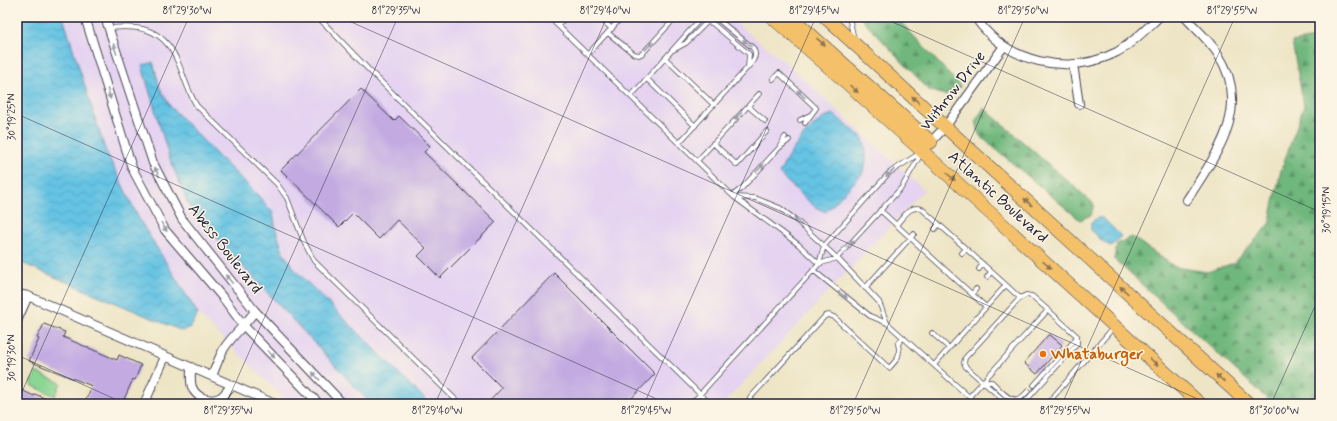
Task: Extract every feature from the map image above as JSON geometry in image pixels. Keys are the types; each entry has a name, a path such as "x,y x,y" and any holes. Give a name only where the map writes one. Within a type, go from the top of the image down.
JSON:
{"highway":[{"name":"Atlantic Boulevard","path":"771,17 787,22 927,146 1115,326 1200,404"},
{"name":"Atlantic Boulevard","path":"825,17 1249,404"}],"street":[{"name":"Abess Boulevard","path":"85,17 132,168 165,230 224,299 244,326 318,404"},
{"name":"Abess Boulevard","path":"105,17 153,163 182,219 255,311 343,404"},
{"path":"975,17 992,36 1004,46 1016,53 1049,63 1073,64 1101,58 1117,51 1136,39 1159,17"},
{"path":"1185,17 1212,46 1222,61 1231,86 1232,105 1230,123 1223,140 1187,200"},
{"name":"Withrow Drive","path":"927,146 945,127 1004,46"},
{"path":"1073,64 1079,104"},
{"path":"17,294 28,296 275,404"},
{"path":"17,321 28,296"},
{"path":"212,376 224,349 255,311"},
{"path":"144,404 165,357"},
{"path":"191,367 191,386 196,393 203,398 213,400 222,396 232,385"}],"lane":[{"path":"318,17 710,404"},
{"path":"549,17 734,196 788,237 819,264"},
{"path":"558,25 566,17"},
{"path":"599,17 612,29"},
{"path":"588,54 622,17"},
{"path":"608,33 634,54 639,55 643,53 676,17"},
{"path":"631,96 702,17"},
{"path":"679,143 754,59 755,51 715,17"},
{"path":"849,17 856,45"},
{"path":"673,50 686,42 707,22 712,23 749,54 748,67"},
{"path":"109,28 125,26 150,30 162,38 176,58 190,96 197,106 277,184 287,198 304,242 314,261 460,404"},
{"path":"665,58 714,105"},
{"path":"773,79 779,73 816,108 805,123"},
{"path":"647,79 695,126"},
{"path":"697,161 759,94"},
{"path":"748,106 765,121"},
{"path":"800,120 811,115"},
{"path":"713,143 737,165 767,132"},
{"path":"779,148 785,137"},
{"path":"734,196 779,148 789,140"},
{"path":"691,404 813,270 819,264 837,258 902,187 927,146"},
{"path":"819,264 824,246 889,173 927,146"},
{"path":"734,196 755,198 780,208 797,221 837,258 879,302 887,323"},
{"path":"896,225 912,208 917,207 922,209 1020,298"},
{"path":"880,210 986,307"},
{"path":"927,221 931,216"},
{"path":"935,229 939,224"},
{"path":"944,237 948,232"},
{"path":"865,288 914,234"},
{"path":"953,244 957,240"},
{"path":"920,246 924,242"},
{"path":"962,253 966,249"},
{"path":"928,254 932,250"},
{"path":"970,261 974,256"},
{"path":"936,262 941,257"},
{"path":"979,269 983,264"},
{"path":"946,270 950,266"},
{"path":"813,270 870,316 887,323 969,396 971,402 977,404"},
{"path":"988,276 992,272"},
{"path":"954,278 958,274"},
{"path":"963,287 968,282"},
{"path":"934,365 1006,285"},
{"path":"972,294 976,289"},
{"path":"1008,404 982,382 966,367 964,363 965,358 1020,298 1026,295 1032,296 1077,336 1077,344 1023,404"},
{"path":"969,396 1048,310"},
{"path":"750,404 750,398 825,316 829,315 834,317 889,368 898,359 900,354 898,344 903,337"},
{"path":"1047,404 1115,326"},
{"path":"932,333 949,348"},
{"path":"1034,385 1074,342 1077,336"},
{"path":"982,382 992,382 1014,400 1020,399 1028,391"}],"shaded area":[{"path":"63,17 728,17 786,63 924,190 723,404 290,404 198,314 139,219 105,149"}],"green space":[{"path":"861,17 898,17 898,19 961,87 945,95 929,90"},
{"path":"1320,37 1320,404 1273,404 1114,259 1117,244 1132,237 1175,267 1207,272 1234,263 1269,225 1281,170 1304,106 1292,42"},
{"path":"984,108 1094,204 1091,215 1080,220 979,135 976,120"},
{"path":"36,372 61,383 55,396 31,385"}],"water":[{"path":"17,17 63,17 105,149 139,219 198,314 191,327 182,331 17,261"},
{"path":"153,62 160,88 170,106 255,192 273,213 276,230 283,252 295,270 430,404 371,404 210,231 189,206 169,157 142,66"},
{"path":"833,114 862,137 866,148 866,162 862,174 826,212 815,207 779,174 794,148 809,130 825,117"},
{"path":"1097,218 1103,218 1121,236 1110,246 1102,241 1091,230 1091,222"}],"building":[{"path":"361,89 394,121 399,116 430,146 424,152 496,222 440,278 418,256 426,248 397,220 379,239 353,213 339,227 281,170"},
{"path":"554,273 655,374 626,404 487,404 502,388 472,358"},
{"path":"44,324 65,332 63,337 117,360 119,355 141,365 122,404 84,404 92,386 29,361 39,339 37,338"},
{"name":"Whataburger","path":"1049,334 1062,345 1037,374 1024,363"},
{"path":"17,388 34,396 35,394 58,404 17,404"}],"place":[{"name":"Whataburger","path":"1043,354"}]}
